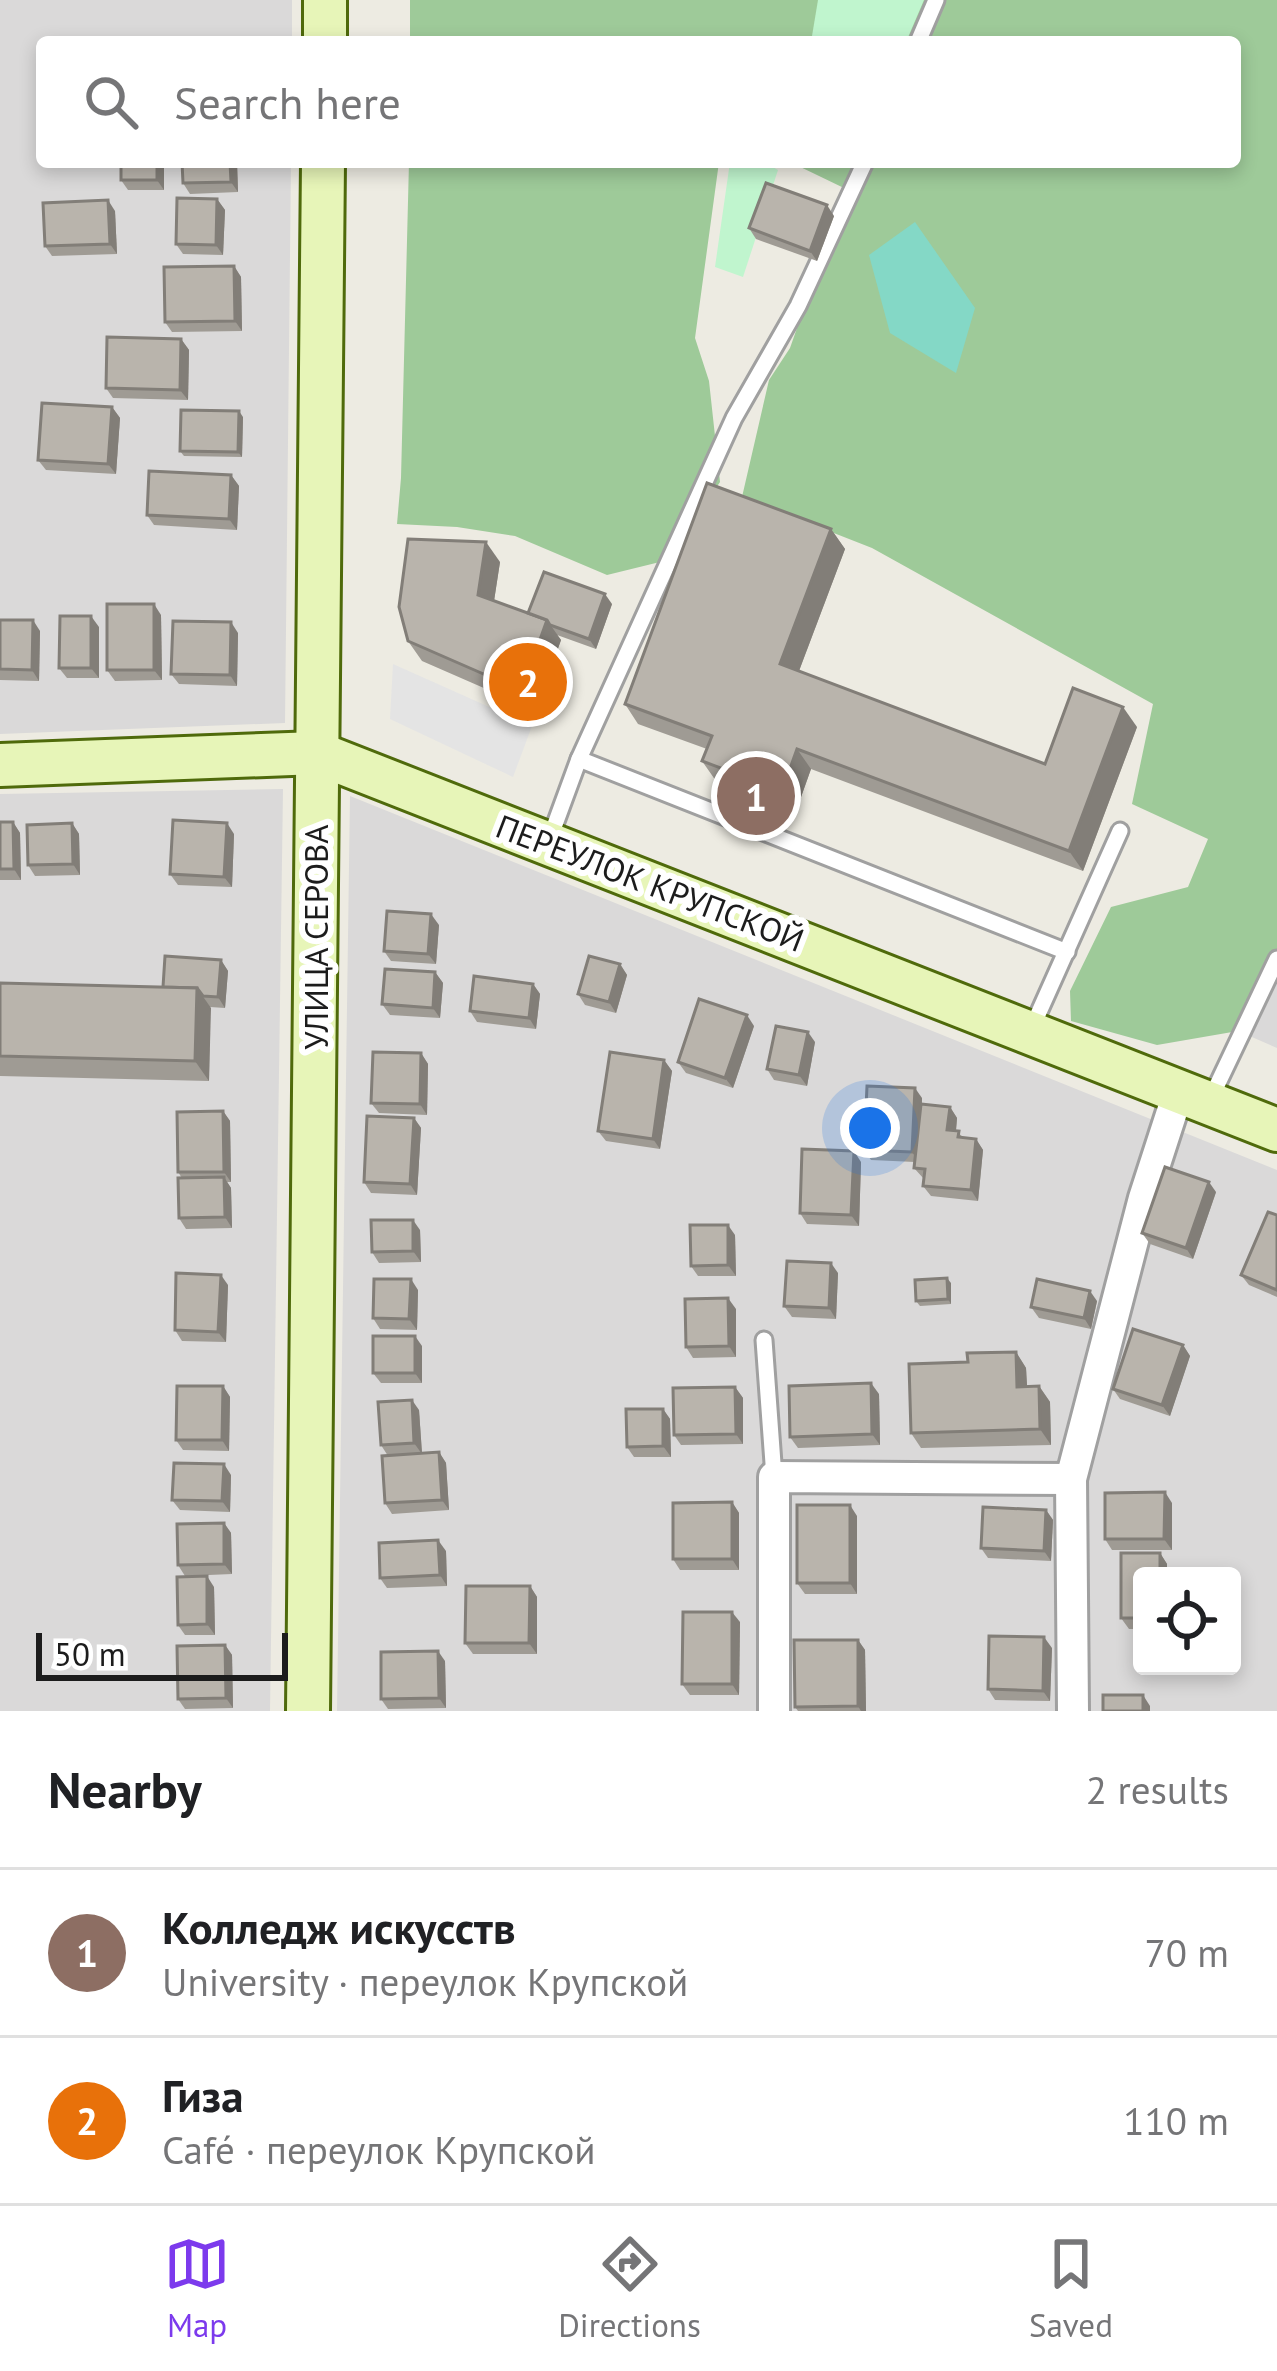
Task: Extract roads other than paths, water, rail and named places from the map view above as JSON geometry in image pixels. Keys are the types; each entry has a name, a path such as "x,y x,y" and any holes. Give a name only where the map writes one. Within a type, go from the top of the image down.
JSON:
{"main road":[{"path":"325,0 325,36"},
{"name":"УЛИЦА СЕРОВА","path":"308,1711 323,168"},
{"name":"ПЕРЕУЛОК КРУПСКОЙ","path":"0,765 317,753 1277,1130"}],"street":[{"path":"1073,1711 1071,1479 1144,1198 1194,1096"},
{"path":"774,1711 774,1477 1071,1479"}],"lane":[{"path":"921,36 936,0"},
{"path":"548,843 579,759 734,418 798,306 862,168"},
{"path":"579,759 1067,952"},
{"path":"1030,1033 1120,831"},
{"path":"1194,1096 1277,959"},
{"path":"764,1340 774,1477"}],"place":[{"name":"Гиза","path":"528,682"},
{"name":"Колледж искусств","path":"756,796"}]}
